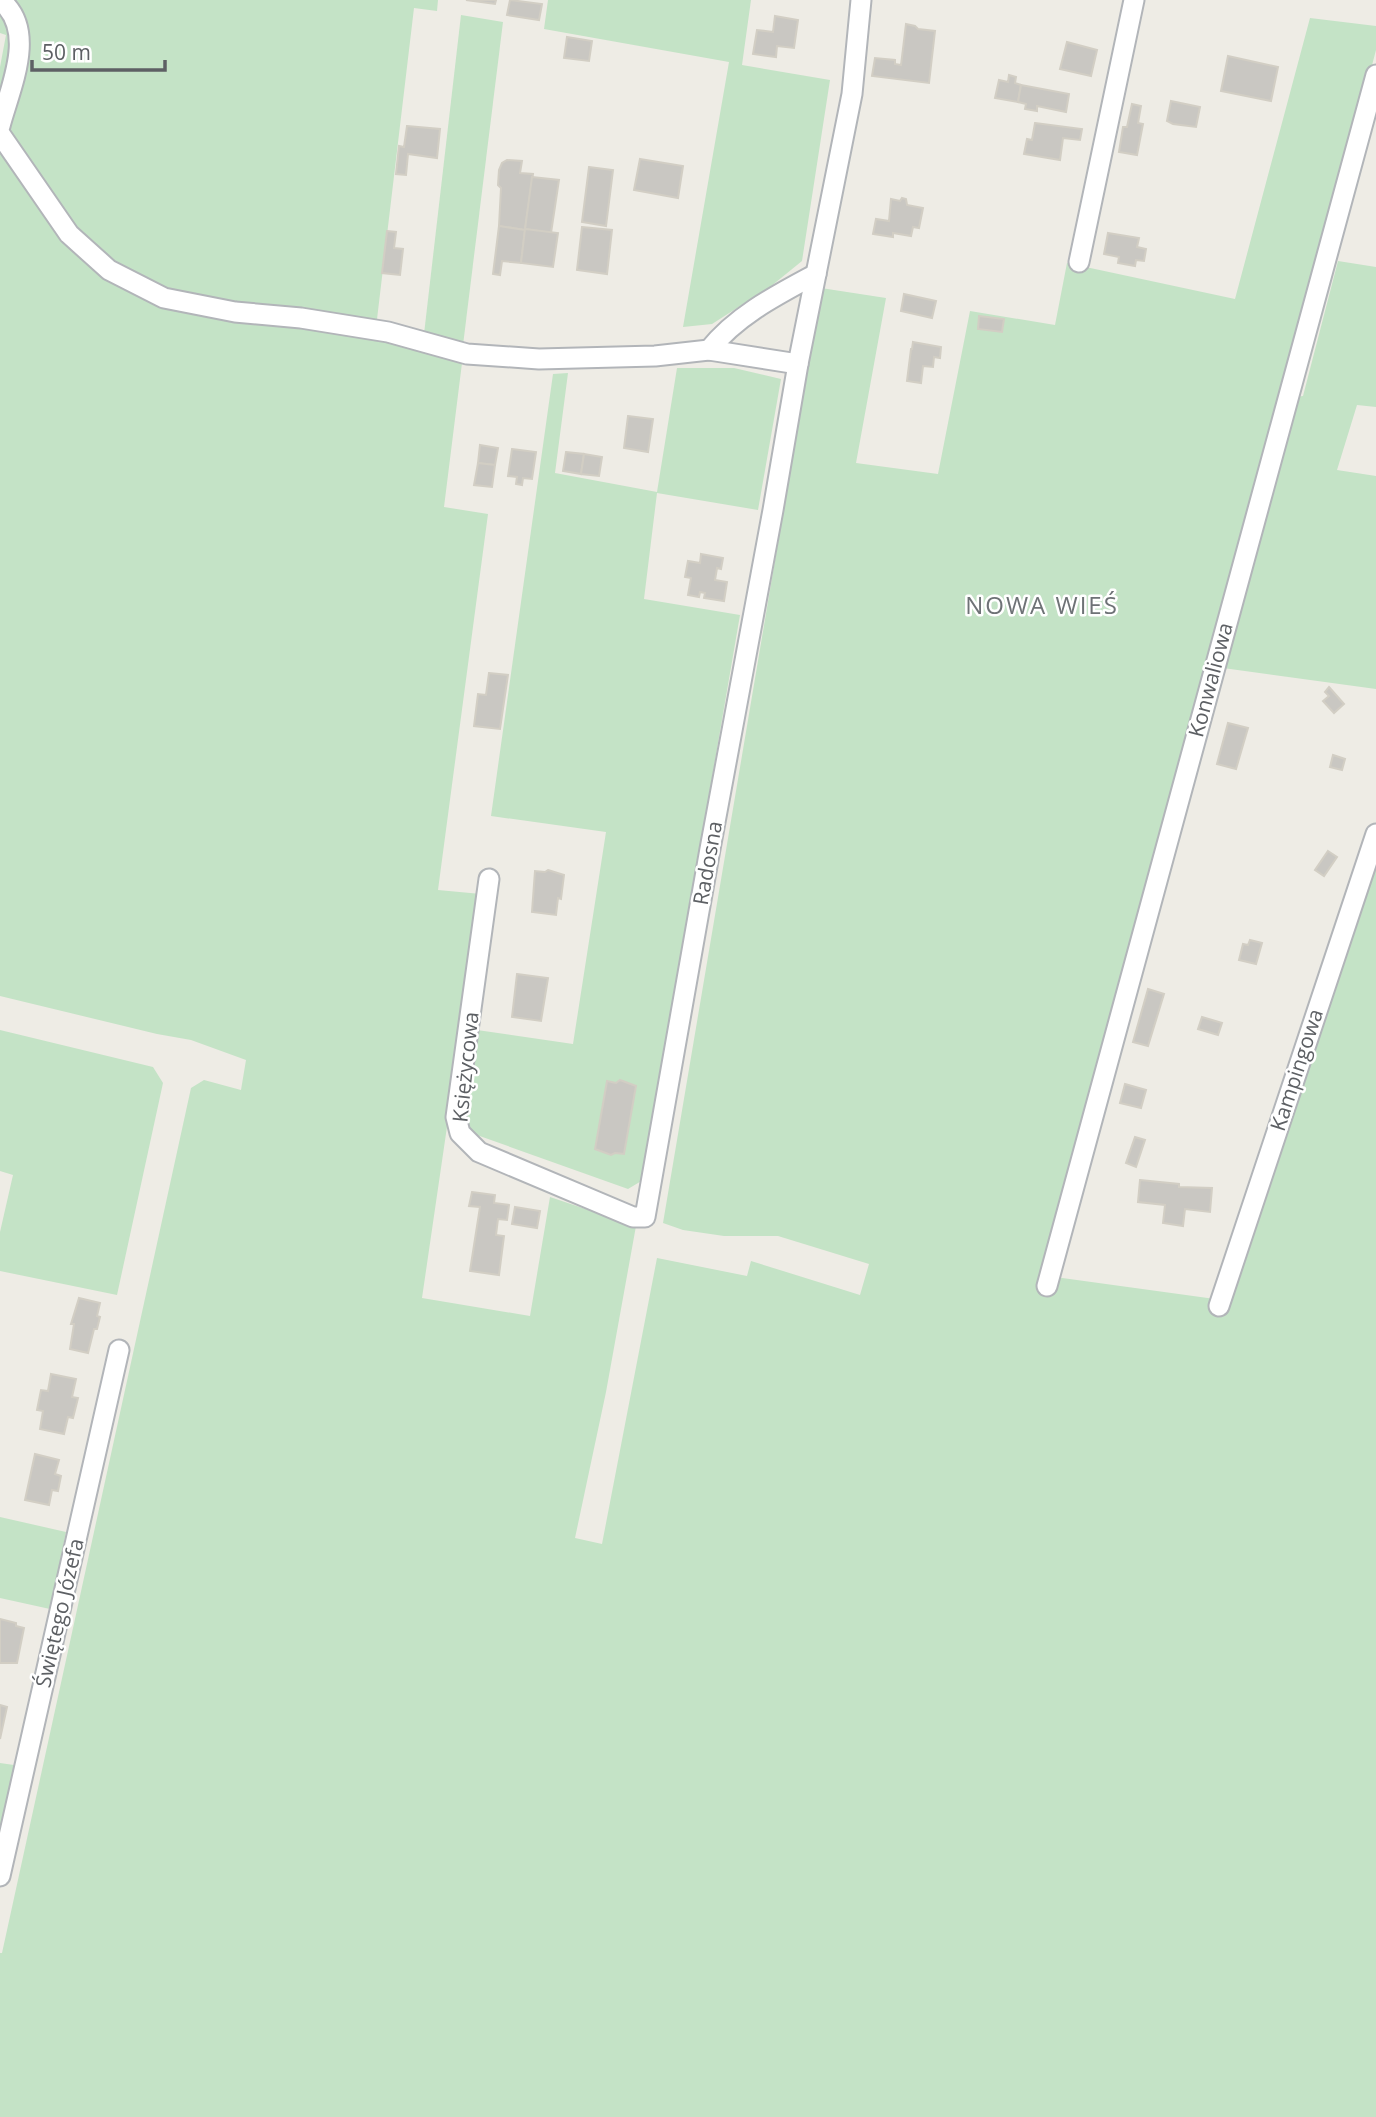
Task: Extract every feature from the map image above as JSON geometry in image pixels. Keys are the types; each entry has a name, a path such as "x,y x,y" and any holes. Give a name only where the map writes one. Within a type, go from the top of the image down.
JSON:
{"street":[{"path":"0,0 14,16 20,34 18,61 0,126"},
{"name":"Radosna","path":"645,1217 798,363 852,94 861,0"},
{"path":"1079,262 1134,0"},
{"name":"Konwaliowa","path":"1047,1286 1376,75"},
{"path":"0,134 69,234 109,270 164,298 235,312 301,318 388,332 467,354 539,359 655,356 709,351 798,363"},
{"path":"709,351 726,330 769,300 816,274"},
{"name":"Kampingowa","path":"1219,1306 1376,834"},
{"name":"Księżycowa","path":"489,879 456,1117 460,1133 479,1152 633,1217 645,1217"},
{"name":"Świętego Józefa","path":"0,1876 120,1350"}],"green space":[{"path":"0,0 438,0 437,11 414,8 375,336 422,348 462,363 444,507 488,514 438,890 481,894 422,1298 530,1316 550,1197 636,1226 606,1392 575,1538 602,1544 657,1258 747,1276 751,1261 860,1295 869,1264 778,1236 724,1236 683,1230 663,1223 821,288 886,298 856,463 938,474 970,311 1055,325 1067,263 1235,299 1310,18 1376,26 1376,50 1055,1277 1215,1299 1376,856 1376,2117 0,2117 0,1953 191,1088 204,1080 241,1090 246,1060 191,1040 0,996 0,67 6,35 0,33"},
{"path":"548,0 751,0 742,65 830,80 802,261 770,287 712,324 683,327 729,62 544,29"},
{"path":"461,15 503,22 463,345 424,334"},
{"path":"1338,261 1376,267 1376,407 1357,405 1337,470 1376,476 1376,689 1223,668 1295,397 1303,396"},
{"path":"677,368 734,368 781,379 758,510 657,493 644,599 740,615 643,1180 628,1189 474,1134 465,1119 477,1030 573,1044 606,832 491,816 553,374 568,373 555,473 657,492"},
{"path":"0,1030 153,1067 163,1083 117,1295 0,1271 0,1232 13,1175 0,1171"},
{"path":"0,1517 66,1532 50,1609 0,1598"},
{"path":"0,1763 14,1765 0,1837"}],"building":[{"path":"466,0 496,0 495,4"},
{"path":"510,0 542,4 539,20 507,15"},
{"path":"775,16 798,20 794,48 777,46 776,57 753,54 757,30 773,32"},
{"path":"906,24 935,31 929,83 872,76 875,58 895,60 895,64 901,65"},
{"path":"567,37 592,41 589,61 564,58"},
{"path":"1067,42 1097,50 1091,76 1060,69"},
{"path":"1228,56 1278,67 1271,101 1221,91"},
{"path":"1009,75 1016,77 1015,83 1021,85 1018,102 995,98 999,80 1008,82"},
{"path":"1021,85 1069,94 1066,112 1037,106 1037,111 1025,109 1026,104 1018,102"},
{"path":"1171,101 1200,107 1196,127 1167,121"},
{"path":"1132,104 1141,106 1138,123 1143,124 1137,155 1119,152 1123,127 1127,127"},
{"path":"1035,123 1082,129 1080,140 1063,138 1060,160 1024,154 1027,139 1032,140"},
{"path":"407,126 440,129 437,158 408,154 406,175 396,174 399,146 404,147"},
{"path":"640,159 683,166 678,198 634,190"},
{"path":"507,160 522,161 520,173 533,174 525,230 499,226 499,170"},
{"path":"589,167 613,170 606,226 582,222"},
{"path":"532,177 559,180 551,233 525,229"},
{"path":"902,198 906,199 907,205 923,208 919,228 913,227 911,236 873,234 876,219 889,221 891,199 900,201"},
{"path":"499,226 525,230 521,263 502,261 500,275 493,274"},
{"path":"582,227 612,230 607,274 577,270"},
{"path":"525,229 558,233 553,267 521,263"},
{"path":"387,231 396,232 394,248 403,249 400,275 382,273"},
{"path":"1108,233 1139,238 1137,247 1146,249 1144,261 1136,260 1135,266 1118,263 1119,257 1104,254"},
{"path":"904,294 936,301 932,318 901,311"},
{"path":"979,316 1004,319 1002,332 978,329"},
{"path":"913,342 941,347 940,358 934,357 933,367 923,366 921,383 907,381"},
{"path":"628,416 653,419 648,452 624,448"},
{"path":"480,445 498,448 495,465 478,463"},
{"path":"512,449 536,452 532,479 523,478 522,485 516,484 517,477 508,476"},
{"path":"566,452 584,454 581,474 563,471"},
{"path":"584,454 602,457 599,476 581,474"},
{"path":"478,463 495,465 492,487 474,485"},
{"path":"701,554 723,558 721,569 717,568 715,580 727,582 724,601 704,598 705,593 700,592 699,597 688,595 691,578 685,577 688,561 700,563"},
{"path":"489,673 508,675 500,729 474,726 478,694 486,695"},
{"path":"1329,687 1344,704 1334,713 1323,701 1329,696 1325,692"},
{"path":"1228,723 1248,728 1236,769 1217,764"},
{"path":"1333,755 1345,759 1342,770 1330,767"},
{"path":"1328,851 1337,857 1324,876 1315,870"},
{"path":"548,870 564,875 556,915 532,912 535,871"},
{"path":"1250,940 1262,943 1256,964 1239,960 1243,944 1248,945"},
{"path":"517,974 548,978 541,1021 512,1017"},
{"path":"1148,989 1164,994 1148,1046 1133,1042"},
{"path":"1202,1017 1222,1023 1218,1035 1198,1029"},
{"path":"620,1080 636,1086 624,1154 611,1155 595,1149 607,1081 616,1083"},
{"path":"1125,1084 1146,1090 1141,1108 1120,1103"},
{"path":"1135,1137 1145,1140 1136,1167 1126,1163"},
{"path":"1140,1180 1179,1184 1179,1187 1212,1188 1210,1212 1185,1209 1183,1226 1163,1223 1165,1205 1138,1202"},
{"path":"472,1192 495,1195 494,1203 509,1205 507,1220 498,1219 496,1235 504,1236 499,1275 470,1271 480,1207 469,1206"},
{"path":"515,1207 540,1211 537,1228 512,1224"},
{"path":"79,1298 100,1303 97,1316 100,1317 88,1353 70,1349 74,1324 71,1324"},
{"path":"51,1374 76,1379 72,1397 78,1398 73,1418 68,1417 64,1434 40,1429 43,1411 37,1410 41,1390 48,1391"},
{"path":"35,1454 59,1460 55,1474 61,1476 58,1491 52,1490 49,1505 25,1500"},
{"path":"0,1619 24,1628 17,1663 0,1663"},
{"path":"0,1705 7,1707 0,1739"}],"district":[{"name":"NOWA WIEŚ","path":"1042,606"}]}
